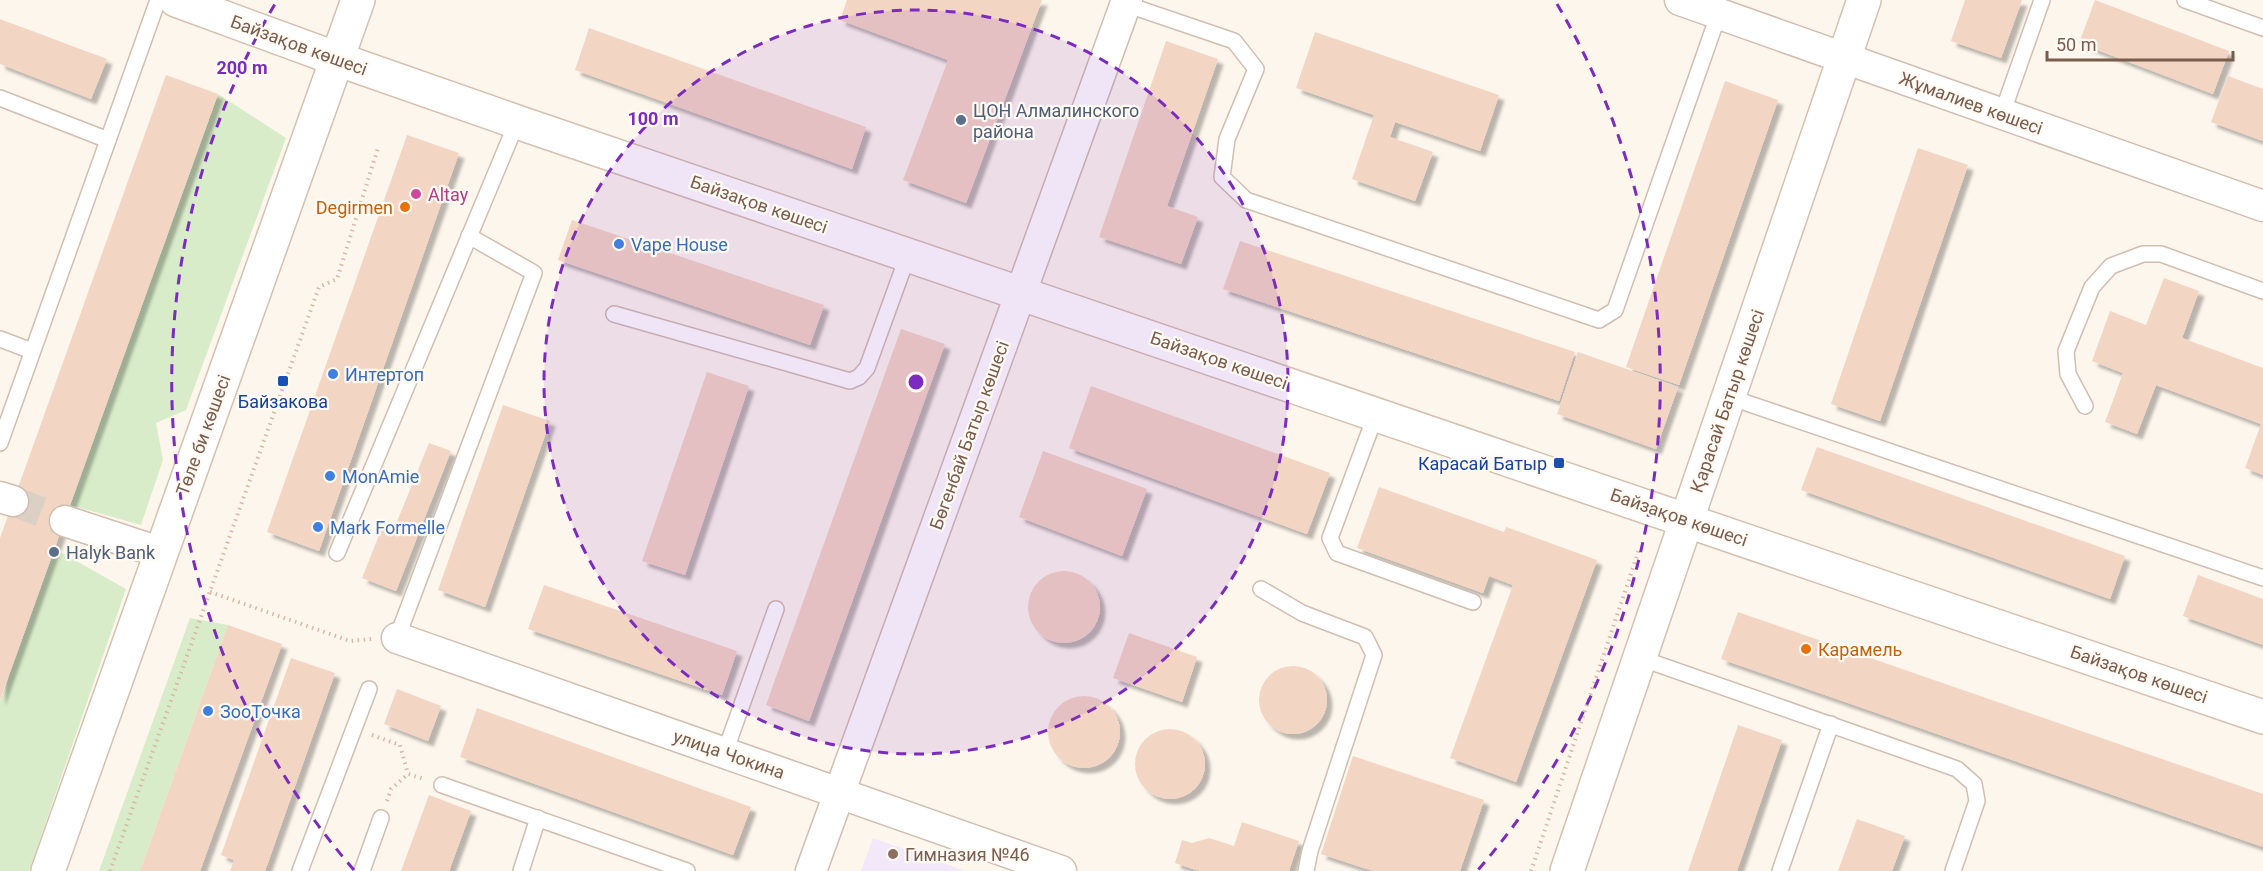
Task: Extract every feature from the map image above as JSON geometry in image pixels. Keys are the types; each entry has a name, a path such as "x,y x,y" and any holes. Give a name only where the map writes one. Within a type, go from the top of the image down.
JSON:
{"street":[{"name":"Байзақов көшесі","path":"176,0 517,122 2263,717"},
{"name":"Төле би көшесі","path":"48,871 358,0"},
{"name":"Жұмалиев көшесі","path":"1680,0 1721,7 1844,58 2263,206"},
{"name":"Қарасай Батыр көшесі","path":"1568,871 1864,0"},
{"name":"Бөгенбай Батыр көшесі","path":"811,871 1126,2"},
{"path":"65,522 162,553"},
{"name":"улица Чокина","path":"397,638 1061,871"}],"lane":[{"path":"0,443 158,0"},
{"path":"2002,114 2042,0"},
{"path":"2185,0 2263,28"},
{"path":"1126,2 1234,40 1256,69 1227,140 1222,177 1246,200 1599,320 1615,310 1721,7"},
{"path":"0,98 108,140"},
{"path":"337,553 517,122"},
{"path":"397,638 534,273 469,236"},
{"path":"2085,406 2068,374 2066,351 2092,287 2111,266 2143,254 2161,254 2263,291"},
{"path":"614,314 850,381 859,377 867,368 908,255"},
{"path":"0,339 32,351"},
{"path":"1729,397 2263,578"},
{"path":"1376,414 1330,538 1337,553 1473,602"},
{"path":"1261,589 1302,613 1365,637 1374,655 1310,851 1306,871"},
{"path":"725,752 776,609"},
{"path":"1640,658 1957,769 1974,784 1977,801 1953,871"},
{"path":"300,871 369,689"},
{"path":"1780,871 1831,724"},
{"path":"442,784 679,870"},
{"path":"362,871 381,818"},
{"path":"520,871 538,818"}],"path":[{"path":"110,871 319,287 337,279 378,148"},
{"path":"1531,871 1640,547"},
{"path":"210,592 350,641 397,638"},
{"path":"357,721 371,734 400,745 408,774"},
{"path":"408,774 442,784"},
{"path":"381,818 391,789 408,774"}],"shaded area":[{"name":"Гимназия №46","path":"873,838 965,871 861,871"}],"green space":[{"path":"218,94 286,138 186,410 156,423 163,460 141,525 70,505"},
{"path":"55,549 126,589 29,871 0,871 0,701"},
{"path":"190,618 228,625 140,871 99,871"}],"building":[{"name":"ЦОН Алмалинского района","path":"847,0 1042,0 966,203 903,180 948,60 840,20"},
{"path":"1965,0 2022,0 2001,58 1951,41"},
{"path":"2095,0 2229,51 2213,94 2079,43"},
{"path":"0,19 107,59 91,99 0,64"},
{"path":"589,28 866,127 852,169 575,70"},
{"path":"1315,32 1499,95 1480,151 1395,122 1390,137 1433,152 1415,201 1352,179 1374,115 1296,88"},
{"path":"1166,41 1218,59 1167,206 1198,217 1181,264 1099,237"},
{"path":"166,75 218,94 0,700 0,538"},
{"path":"2228,76 2263,89 2263,141 2211,122"},
{"path":"1725,81 1778,100 1679,385 1626,367"},
{"path":"407,135 459,153 319,551 267,532"},
{"path":"1918,148 1968,165 1880,421 1831,404"},
{"path":"572,220 824,305 810,345 558,260"},
{"path":"1240,241 1575,352 1559,401 1223,289"},
{"path":"2164,278 2199,291 2182,338 2263,368 2263,475 2245,468 2261,424 2156,385 2137,434 2105,422 2123,373 2092,361 2110,311 2146,325"},
{"path":"901,329 945,344 809,721 766,705"},
{"path":"1578,352 1678,387 1656,449 1557,414"},
{"path":"707,372 749,386 685,575 642,561"},
{"path":"1091,386 1330,473 1307,534 1069,448"},
{"path":"503,405 550,421 485,607 438,590"},
{"path":"429,443 451,451 396,591 362,578 383,525 394,529"},
{"path":"1817,447 2125,556 2110,599 1801,490"},
{"path":"1043,451 1147,489 1122,556 1019,517"},
{"path":"1379,487 1504,532 1506,527 1597,560 1516,782 1450,758 1513,585 1489,576 1483,593 1357,548"},
{"path":"1064,571 1084,577 1094,587 1100,607 1094,627 1084,637 1064,643 1044,637 1034,627 1028,607 1034,587 1044,577"},
{"path":"2198,575 2263,599 2263,645 2183,616"},
{"path":"544,585 737,651 722,695 528,629"},
{"path":"1738,612 2263,794 2263,847 1721,659"},
{"path":"228,625 282,644 200,871 140,871"},
{"path":"1129,633 1197,657 1182,702 1113,678"},
{"path":"291,658 335,673 265,871 230,871 234,860 221,855"},
{"path":"1286,666 1300,666 1312,671 1322,681 1327,700 1322,719 1312,729 1300,734 1286,734 1274,729 1264,719 1259,707 1259,693 1264,681 1274,671"},
{"path":"397,689 441,706 428,741 384,724"},
{"path":"1084,696 1104,702 1114,712 1120,732 1114,752 1104,762 1084,768 1064,762 1054,752 1048,732 1054,712 1064,702"},
{"path":"477,708 751,807 733,855 460,757"},
{"path":"1738,725 1782,740 1737,871 1688,871"},
{"path":"1170,729 1183,732 1195,739 1202,751 1205,764 1202,777 1195,789 1183,796 1170,799 1157,796 1145,789 1138,777 1135,764 1138,751 1145,739 1157,732"},
{"path":"1353,756 1484,800 1460,871 1373,871 1321,854"},
{"path":"429,795 471,811 449,871 401,871"},
{"path":"1857,819 1905,836 1892,871 1838,871"},
{"path":"1242,822 1299,841 1289,871 1199,871 1175,863 1182,840 1192,843 1209,838 1234,846"}],"tunnel":[{"path":"13,501 65,521"}],"place":[{"name":"ЦОН Алмалинского района","path":"961,120"},
{"name":"Altay","path":"416,194"},
{"name":"Degirmen","path":"405,207"},
{"name":"Vape House","path":"619,244"},
{"name":"Интертоп","path":"333,374"},
{"name":"Байзакова","path":"283,381"},
{"name":"Карасай Батыр","path":"1559,463"},
{"name":"MonAmie","path":"330,476"},
{"name":"Mark Formelle","path":"318,527"},
{"name":"Halyk Bank","path":"54,552"},
{"name":"Карамель","path":"1806,649"},
{"name":"ЗооТочка","path":"208,711"},
{"name":"Гимназия №46","path":"893,854"}]}
